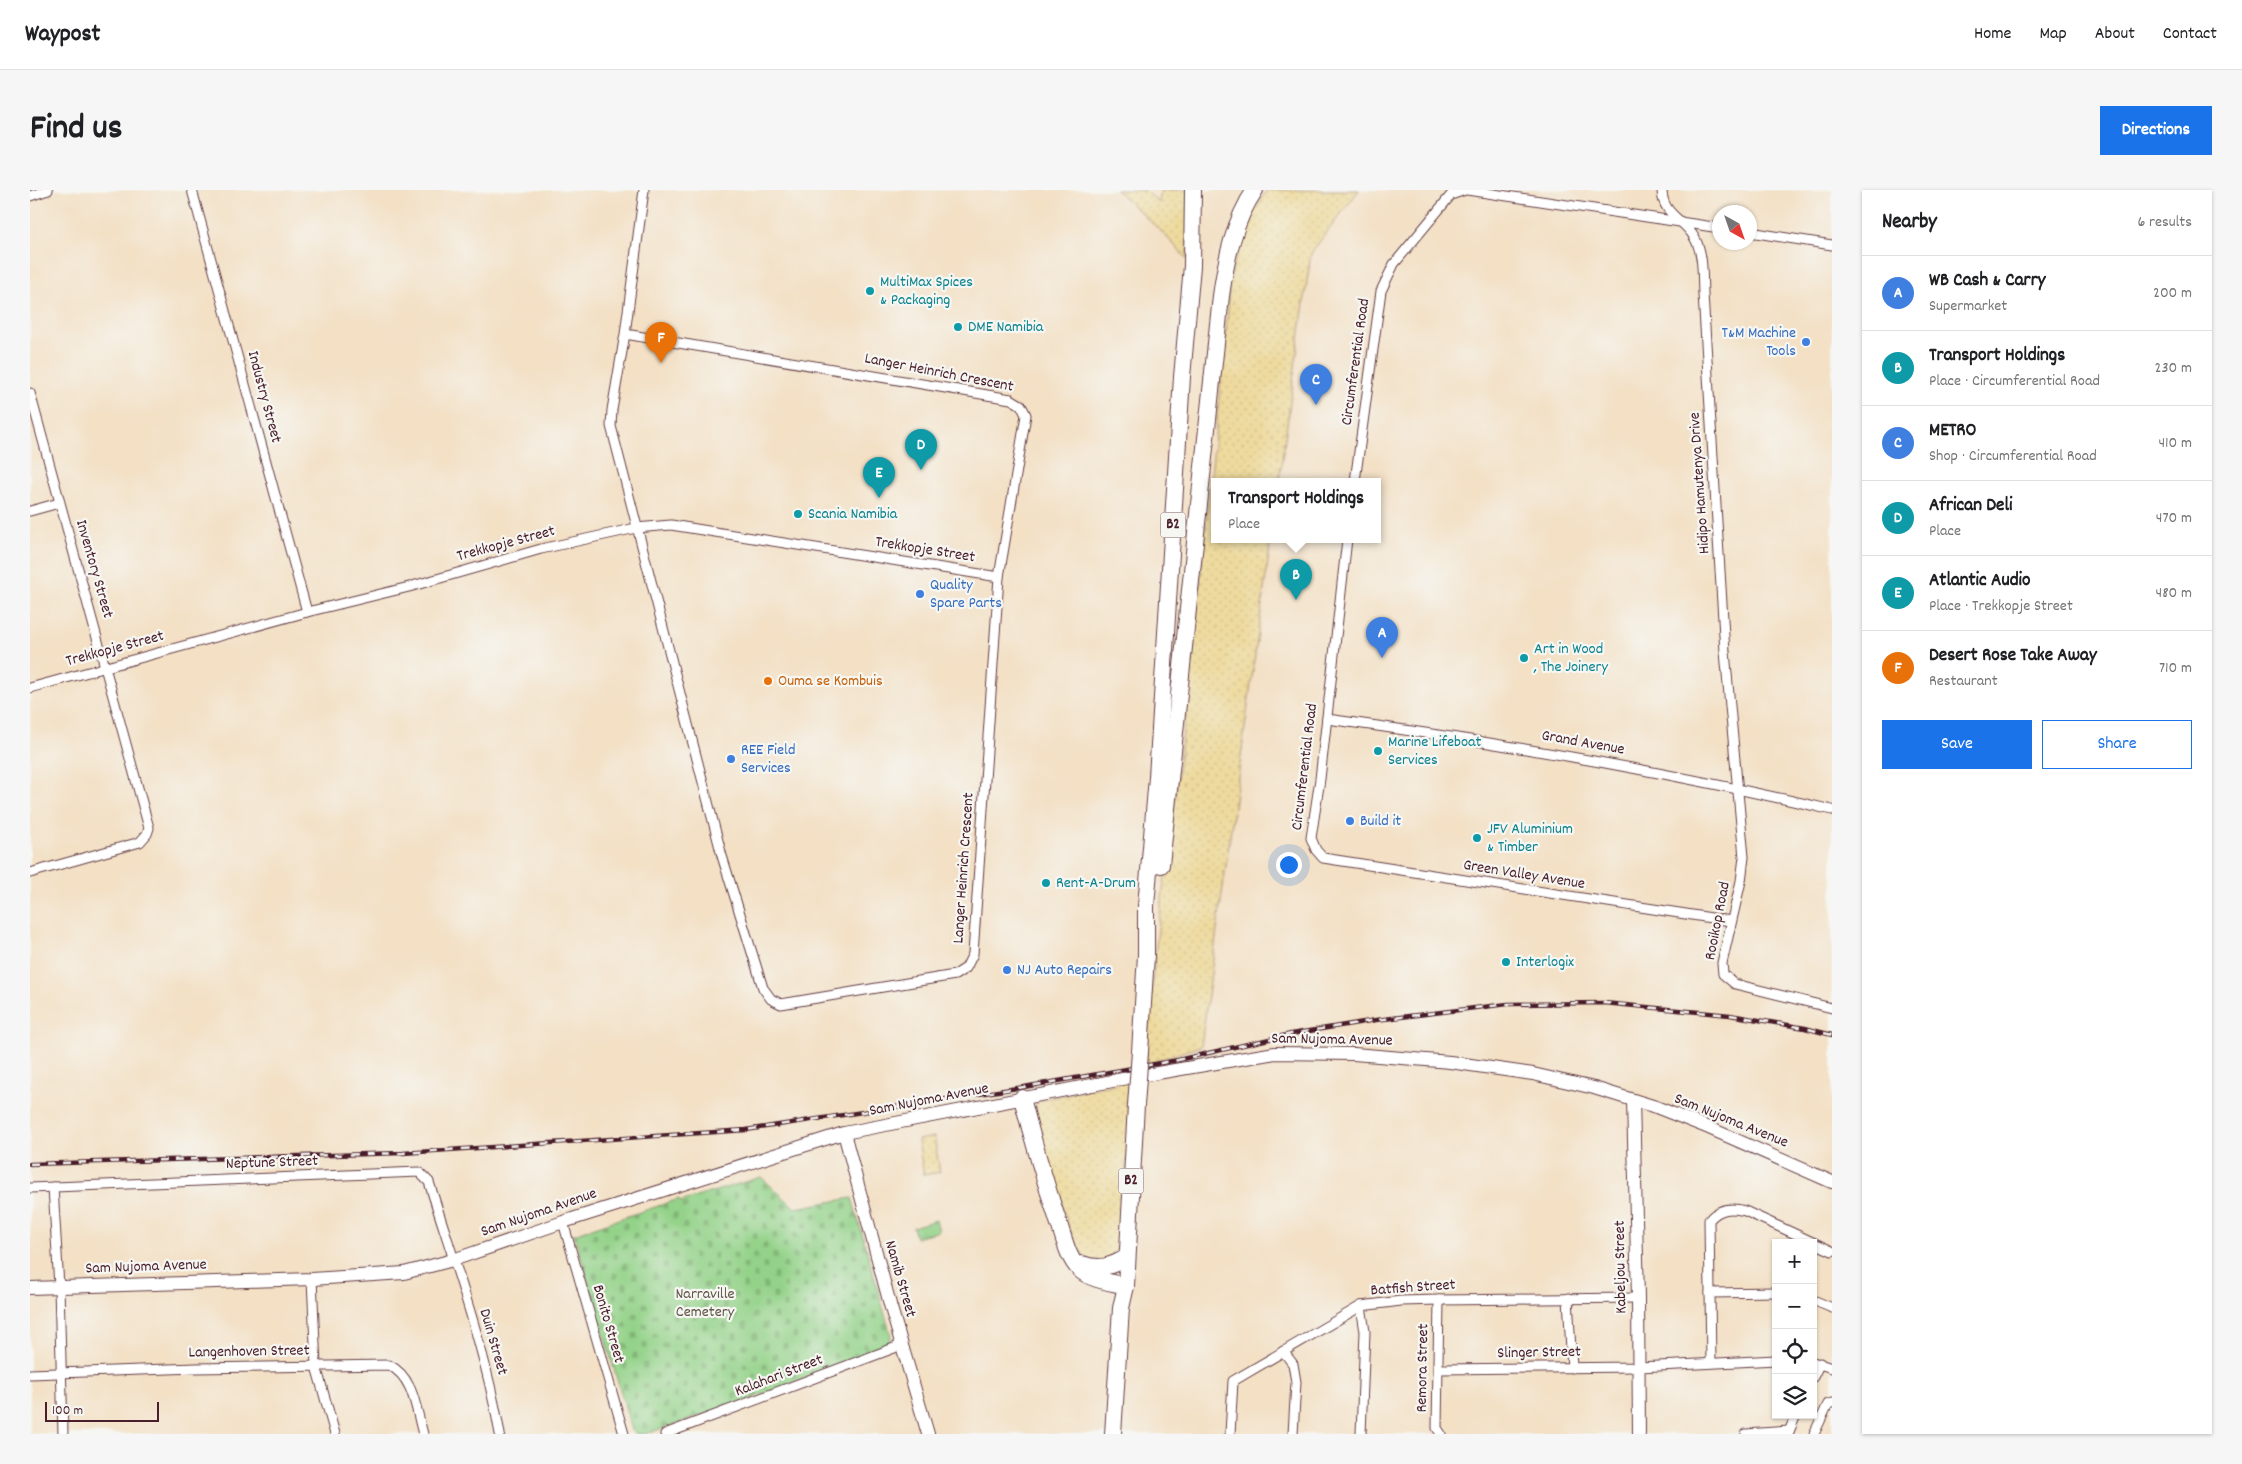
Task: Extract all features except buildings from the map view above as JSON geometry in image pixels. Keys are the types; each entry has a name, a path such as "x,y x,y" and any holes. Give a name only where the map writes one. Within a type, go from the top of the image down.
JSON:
{"highway":[{"name":"B2","path":"1118,1434 1146,955 1146,906 1157,777 1182,377 1192,266 1193,190"},
{"name":"B2","path":"1146,955 1158,896 1225,268 1232,239 1247,202 1255,190"},
{"path":"1022,1098 1043,1174 1073,1259 1083,1273 1126,1286"},
{"path":"1073,1259 1090,1267 1099,1268 1116,1264 1127,1257"},
{"name":"B2","path":"1113,1434 1121,1308 1126,1286"}],"street":[{"path":"30,196 48,190"},
{"name":"Industry Street","path":"192,190 308,612"},
{"name":"Langer Heinrich Crescent","path":"625,334 1011,399 1021,405 1026,415 999,577 973,954 966,968 955,976 781,1004 771,999 763,988 722,856 611,426 644,190"},
{"name":"Circumferential Road","path":"1355,478 1381,291 1394,264 1451,194 1466,190 1712,227"},
{"name":"Hidipo Hamutenya Drive","path":"1662,190 1665,206 1678,222 1693,235 1700,248 1725,652 1736,788"},
{"path":"1757,233 1832,245"},
{"name":"Inventory Street","path":"30,393 148,821 148,834 144,838 126,846 30,873"},
{"path":"30,511 60,503"},
{"name":"Trekkopje Street","path":"30,688 105,666 409,587 541,549 636,528 671,525 999,577"},
{"name":"Circumferential Road","path":"1316,850 1311,838 1347,543"},
{"name":"Grand Avenue","path":"1326,719 1562,754 1736,788 1832,810"},
{"name":"Rooikop Road","path":"1736,788 1744,857 1741,881 1722,963 1724,974 1735,984 1832,1008"},
{"name":"Green Valley Avenue","path":"1316,850 1323,858 1731,921"},
{"name":"Sam Nujoma Avenue","path":"30,1288 312,1279 404,1272 453,1260 563,1222 844,1133 1128,1078 1275,1053 1364,1054 1487,1067 1551,1078 1594,1088 1632,1100 1709,1128 1832,1182"},
{"name":"Kabeljou Street","path":"1632,1100 1638,1298 1639,1434"},
{"name":"Namib Street","path":"844,1133 928,1434"},
{"name":"Neptune Street","path":"30,1188 419,1172 429,1182 453,1260"},
{"path":"53,1188 59,1287 63,1434"},
{"path":"1711,1363 1709,1220 1715,1213 1724,1209 1736,1208 1832,1251"},
{"name":"Bonito Street","path":"563,1222 624,1434"},
{"name":"Duin Street","path":"453,1260 494,1399 500,1434"},
{"path":"312,1279 316,1366 336,1434"},
{"path":"1710,1293 1772,1292"},
{"path":"1568,1298 1572,1368"},
{"name":"Batfish Street","path":"1230,1434 1233,1381 1362,1306 1439,1300 1638,1298"},
{"name":"Remora Street","path":"1439,1300 1439,1369 1436,1428 1441,1434"},
{"path":"1817,1302 1832,1308"},
{"path":"1361,1434 1365,1332 1362,1306"},
{"name":"Kalahari Street","path":"666,1434 902,1345"},
{"path":"1283,1351 1292,1364 1296,1382 1293,1434"},
{"name":"Slinger Street","path":"1439,1369 1639,1367 1772,1360"},
{"path":"1817,1362 1832,1368"},
{"name":"Langenhoven Street","path":"30,1374 389,1365 395,1368 410,1386 423,1434"},
{"path":"1814,1434 1828,1404 1832,1402"},
{"path":"1746,1434 1788,1433 1794,1419"}],"green space":[{"name":"Narraville Cemetery","path":"761,1177 795,1208 852,1198 891,1336 887,1346 743,1402 645,1434 636,1434 632,1430 574,1234 679,1199 680,1202"},
{"path":"936,1220 939,1231 916,1238 913,1227"}],"sand":[{"path":"1116,190 1145,190 1159,203 1161,190 1188,190 1187,259 1164,234"},
{"path":"1267,190 1359,190 1311,253 1279,478 1211,478 1211,543 1270,543 1201,1046 1145,1064 1155,954 1192,661 1228,310 1229,283 1242,233"},
{"path":"1133,1080 1120,1242 1112,1257 1103,1262 1086,1259 1074,1244 1034,1116 1035,1107 1040,1100"},
{"path":"934,1137 940,1172 924,1175 918,1140"}],"railway":[{"path":"30,1164 403,1153 746,1130 1024,1087 1178,1060 1291,1034 1376,1020 1508,1004 1604,1003 1730,1015 1805,1028 1832,1035"}],"place":[{"name":"MultiMax Spices & Packaging","path":"870,291"},
{"name":"DME Namibia","path":"958,327"},
{"name":"T&M Machine Tools","path":"1806,342"},
{"name":"Desert Rose Take Away","path":"661,363"},
{"name":"METRO","path":"1316,405"},
{"name":"African Deli","path":"921,470"},
{"name":"Atlantic Audio","path":"879,498"},
{"name":"Scania Namibia","path":"798,514"},
{"name":"Quality Spare Parts","path":"920,594"},
{"name":"Transport Holdings","path":"1296,600"},
{"name":"WB Cash & Carry","path":"1382,658"},
{"name":"Art in Wood , The Joinery","path":"1524,658"},
{"name":"Ouma se Kombuis","path":"768,681"},
{"name":"Marine Lifeboat Services","path":"1378,751"},
{"name":"REE Field Services","path":"731,759"},
{"name":"Build it","path":"1350,821"},
{"name":"JFV Aluminium & Timber","path":"1477,838"},
{"name":"Rent-A-Drum","path":"1046,883"},
{"name":"Interlogix","path":"1506,962"},
{"name":"NJ Auto Repairs","path":"1007,970"}]}
